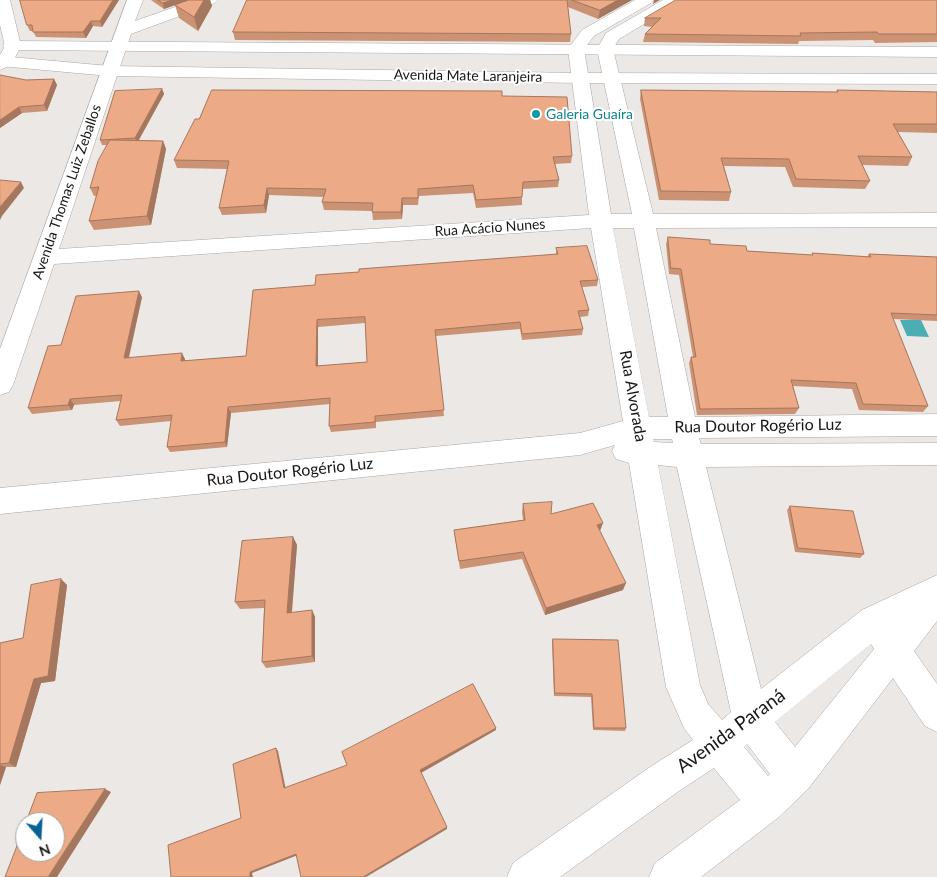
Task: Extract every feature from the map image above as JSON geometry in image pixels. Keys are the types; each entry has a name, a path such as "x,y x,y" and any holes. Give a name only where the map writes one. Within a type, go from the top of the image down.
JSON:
{"street":[{"path":"2,0 4,56"},
{"name":"Avenida Thomas Luiz Zeballos","path":"0,385 108,71 135,0"},
{"path":"123,32 180,0"},
{"path":"123,32 210,0"},
{"path":"576,49 588,33 636,10 674,0"},
{"path":"636,10 612,36 605,49 644,221 689,456 751,721 795,776"},
{"name":"Avenida Mate Laranjeira","path":"4,56 123,32 576,49 937,52"},
{"name":"Rua Alvorada","path":"576,49 582,78 601,221 683,687 696,716 766,804"},
{"name":"Avenida Mate Laranjeira","path":"4,56 108,71 582,78 937,79"},
{"name":"Rua Acácio Nunes","path":"44,257 601,221 937,220"},
{"path":"0,345 21,325"},
{"name":"Rua Doutor Rogério Luz","path":"0,501 580,444 641,441 684,427 937,425"},
{"name":"Rua Doutor Rogério Luz","path":"641,441 689,456 937,454"},
{"name":"Avenida Paraná","path":"669,877 766,804 795,776 884,635 937,590"},
{"name":"Avenida Paraná","path":"527,877 666,778 884,635 937,596"},
{"path":"884,635 937,714"}],"water":[{"path":"900,320 921,320 929,337 907,336"}],"building":[{"path":"20,0 113,0 100,21 91,21 83,32 33,32 32,25 27,25"},
{"path":"158,0 172,0 163,3"},
{"path":"189,0 204,0 194,17 175,5"},
{"path":"247,0 567,0 571,34 233,32"},
{"path":"572,0 618,0 600,10"},
{"path":"676,0 937,0 937,34 879,34 877,32 800,33 801,36 645,34 661,18 645,18"},
{"path":"0,75 26,80 54,79 44,105 19,107 0,120"},
{"path":"162,89 135,138 100,140 115,91"},
{"path":"212,90 502,91 502,96 567,97 572,156 553,157 559,180 523,182 522,197 476,200 473,185 418,189 418,198 402,198 401,212 372,212 373,203 322,202 326,189 267,188 264,205 219,208 229,161 174,160 195,119 199,119"},
{"path":"641,90 937,92 937,124 893,124 912,157 858,156 870,181 796,179 789,159 721,158 731,192 661,191"},
{"path":"110,140 163,141 147,216 89,221 99,187 90,188 98,161"},
{"path":"0,180 21,182 0,207"},
{"path":"668,237 710,240 710,244 746,246 747,251 871,257 869,254 937,257 937,315 891,313 928,406 863,404 856,383 791,380 799,408 700,409 691,357 696,357 681,269 671,268"},
{"path":"587,246 598,280 580,281 589,310 578,311 583,329 522,334 520,322 435,330 444,410 375,416 375,422 329,426 330,398 228,407 225,442 167,447 172,415 116,420 122,395 70,399 68,405 28,408 48,346 61,345 76,296 139,291 124,358 182,353 181,361 246,356 253,290 315,285 316,275 359,272 359,269 558,254 556,248","holes":["365,317 367,362 316,366 317,320"]},
{"path":"552,502 551,514 593,503 603,523 597,525 626,583 546,608 523,552 459,561 454,530 525,520 523,504"},
{"path":"790,506 853,511 864,554 798,548"},
{"path":"293,537 287,613 312,610 312,656 262,662 265,600 235,602 242,541"},
{"path":"61,579 48,676 34,679 9,763 0,764 0,643 23,638 31,585"},
{"path":"553,639 618,640 626,728 594,728 592,694 555,693"},
{"path":"473,684 496,728 420,770 447,827 363,877 301,877 296,854 250,872 250,877 171,877 168,845 241,818 233,764 276,748 284,788 347,765 342,752"},
{"path":"105,789 65,851 65,812 30,812 37,793"},
{"path":"15,851 15,862 58,862 48,877 5,877"}],"place":[{"name":"Galeria Guaíra","path":"536,114"}]}
